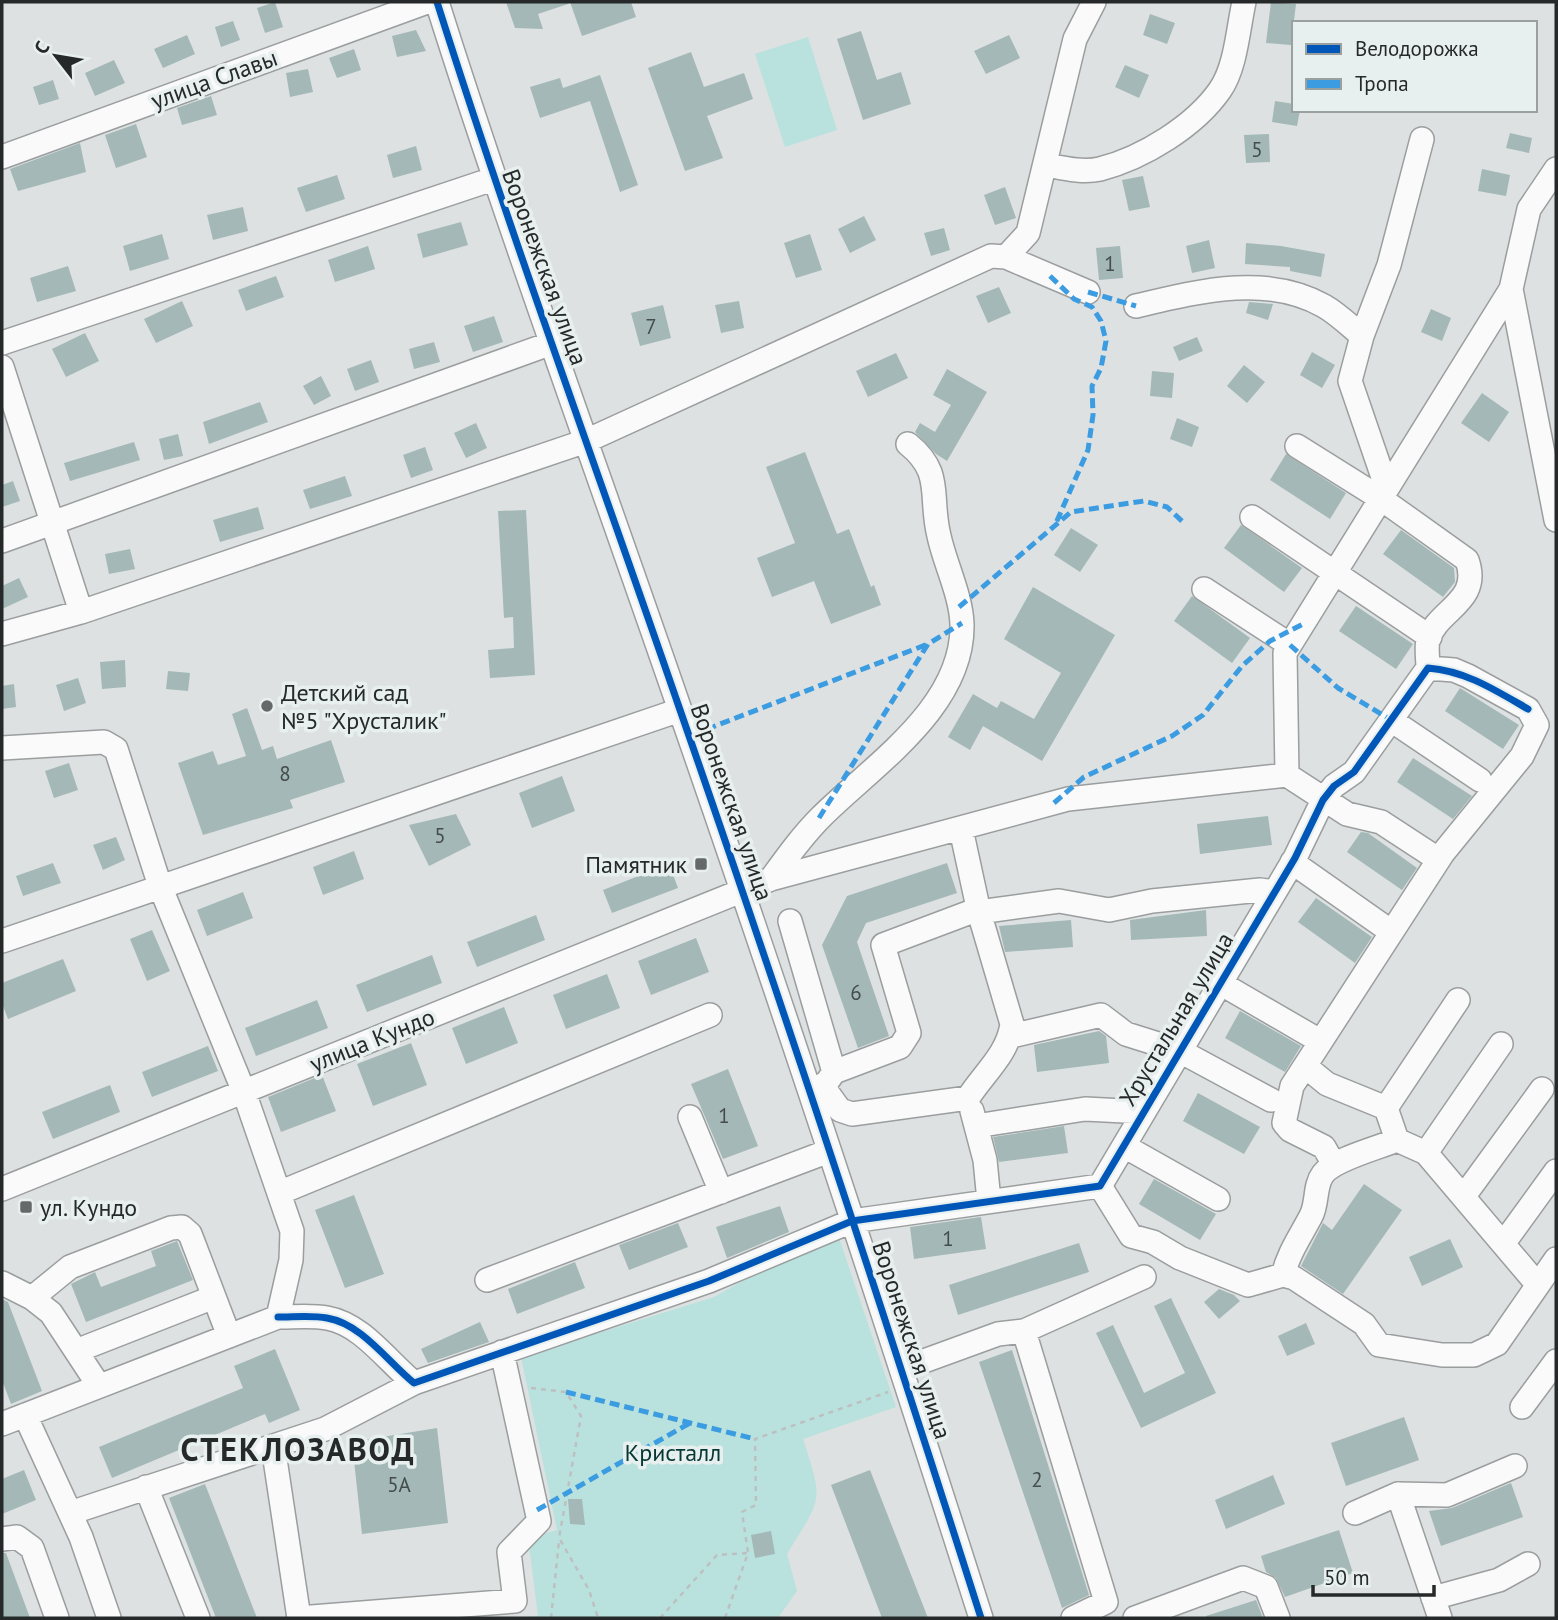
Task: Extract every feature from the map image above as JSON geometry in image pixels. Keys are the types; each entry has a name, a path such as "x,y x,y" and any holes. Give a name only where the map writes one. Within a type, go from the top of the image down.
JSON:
{"street":[{"name":"улица Славы","path":"2,156 427,2"},
{"name":"Воронежская улица","path":"437,2 493,179 742,891 822,1083 829,1151 981,1618"},
{"path":"1006,257 1028,233 1047,165 1075,38 1077,2"},
{"path":"1075,38 1094,2"},
{"path":"1047,165 1077,170 1099,169 1148,148 1194,120 1221,88 1233,54 1244,2"},
{"path":"1383,492 1350,381 1362,336 1389,265 1422,139"},
{"path":"1430,854 1381,822 1347,814 1287,775 1285,653 1511,289 1529,209 1556,169"},
{"path":"2,344 493,179"},
{"path":"2,634 81,612 586,441 991,256 1006,257 1088,292"},
{"path":"1136,306 1205,291 1240,288 1282,290 1324,306 1362,336"},
{"path":"1511,289 1556,520"},
{"path":"2,541 552,343"},
{"path":"2,367 81,612"},
{"path":"771,879 799,840 819,818 914,733 931,710 956,659 962,623 935,520 933,475 927,462 908,444"},
{"path":"1297,446 1383,492 1467,560 1472,575 1469,587 1430,637 1428,668 1461,673 1528,709 1537,725 1521,756 1443,853 1406,915 1355,984 1292,1086 1284,1123 1290,1130 1324,1147 1334,1165"},
{"path":"1252,517 1430,637"},
{"path":"1204,589 1290,645"},
{"name":"Хрустальная улица","path":"1100,1186 1292,862 1323,800 1334,786 1354,772 1428,668"},
{"path":"2,941 680,710"},
{"path":"1391,720 1480,780"},
{"path":"2,748 104,742 116,749 160,887 244,1092 292,1231 291,1260 278,1317"},
{"name":"улица Кундо","path":"2,1189 771,879 961,830 1068,799 1287,775"},
{"path":"790,921 822,1083 840,1110 852,1114 968,1098 1001,1056 1011,1036 1012,1024 979,912 961,830"},
{"path":"1292,862 1383,926"},
{"path":"822,1083 900,1047 909,1033 883,945 968,913 1059,901 1109,910 1152,901 1260,890 1274,892"},
{"path":"1220,984 1313,1037"},
{"path":"1386,1108 1458,1000"},
{"path":"279,1193 710,1015"},
{"path":"1011,1036 1101,1015 1126,1034 1180,1051 1271,1100"},
{"path":"1426,1153 1501,1044"},
{"path":"1305,1066 1327,1084 1386,1108 1397,1139 1426,1153 1537,1284"},
{"path":"1464,1196 1542,1090"},
{"path":"968,1098 985,1160 989,1200"},
{"path":"976,1126 1085,1109 1144,1112"},
{"path":"690,1117 721,1192"},
{"path":"1283,1275 1290,1250 1313,1212 1316,1189 1323,1173 1343,1158 1363,1155 1397,1139"},
{"path":"1124,1146 1218,1199"},
{"path":"487,1280 829,1151"},
{"path":"1503,1244 1556,1171"},
{"path":"70,1513 325,1429 414,1383 709,1281 852,1221 1100,1186 1131,1237 1153,1242 1180,1258 1248,1285 1283,1275 1294,1278 1364,1324 1379,1345 1442,1355 1474,1355 1497,1344 1556,1259"},
{"path":"32,1298 70,1267 178,1226 190,1234 229,1336"},
{"path":"904,1377 998,1334 1024,1331 1144,1277"},
{"path":"2,1283 32,1298 51,1313 99,1386"},
{"path":"76,1351 214,1297"},
{"path":"2,1424 278,1317 327,1318 347,1324 366,1336 387,1361 414,1383"},
{"path":"1024,1331 1107,1602 1073,1618"},
{"path":"273,1446 299,1618 515,1601 509,1552 539,1521 502,1352"},
{"path":"1521,1407 1556,1361"},
{"path":"24,1415 70,1513 109,1618"},
{"path":"1355,1513 1398,1494 1447,1495 1515,1466"},
{"path":"146,1488 198,1618"},
{"path":"1398,1494 1436,1608 1528,1564"},
{"path":"2,1539 18,1537 32,1548 57,1618"},
{"path":"1135,1618 1243,1578 1266,1587 1278,1618"}],"path":[{"path":"725,1618 748,1553 742,1512 756,1505 755,1439 904,1377"},
{"path":"509,1385 566,1392 581,1416 559,1538 560,1553 551,1618"},
{"path":"559,1538 589,1590 598,1618"},
{"path":"660,1618 717,1555 748,1553"}],"green space":[{"path":"808,37 837,130 785,147 755,54"},
{"name":"Кристалл","path":"836,1229 896,1407 803,1439 814,1476 816,1499 807,1521 787,1554 797,1591 778,1618 509,1618 538,1616 528,1538 557,1530 521,1357 714,1297"}],"building":[{"path":"275,2 283,27 265,33 257,8"},
{"path":"506,2 568,4 538,14 543,29 515,28"},
{"path":"570,2 631,2 636,17 582,36"},
{"path":"1271,2 1296,4 1291,45 1266,43"},
{"path":"1150,14 1175,23 1167,44 1143,35"},
{"path":"233,21 240,40 221,47 215,27"},
{"path":"416,30 426,51 397,57 392,36"},
{"path":"861,31 877,80 901,72 911,104 863,120 837,39"},
{"path":"187,35 195,54 163,68 154,49"},
{"path":"1009,35 1020,58 986,74 974,51"},
{"path":"354,49 361,70 337,78 329,58"},
{"path":"691,52 704,87 744,73 753,99 707,116 723,158 685,171 648,68"},
{"path":"114,60 125,83 95,96 85,73"},
{"path":"1125,65 1149,75 1139,98 1115,87"},
{"path":"308,69 313,92 290,97 286,73"},
{"path":"600,75 638,185 620,192 590,101 540,118 530,87 560,78 563,88"},
{"path":"53,80 59,99 39,105 33,87"},
{"path":"211,96 217,115 182,125 177,108"},
{"path":"1275,101 1292,104 1292,112 1300,112 1297,126 1272,122"},
{"path":"136,124 147,157 116,168 105,135"},
{"path":"1510,133 1532,138 1529,153 1506,148"},
{"path":"1269,134 1270,162 1246,163 1244,135"},
{"path":"80,143 86,172 18,191 10,169"},
{"path":"416,146 422,170 393,178 387,155"},
{"path":"1482,169 1510,175 1506,196 1478,191"},
{"path":"337,175 345,199 306,212 297,188"},
{"path":"1143,176 1150,207 1129,211 1122,180"},
{"path":"1005,187 1016,218 995,225 984,195"},
{"path":"243,207 248,231 213,240 207,215"},
{"path":"864,216 876,240 850,253 838,229"},
{"path":"461,222 468,245 423,258 417,234"},
{"path":"944,228 950,250 931,256 924,233"},
{"path":"162,234 169,259 130,271 123,246"},
{"path":"810,234 822,270 796,278 784,243"},
{"path":"1209,240 1215,268 1192,273 1186,246"},
{"path":"1246,243 1325,254 1321,277 1290,271 1290,267 1245,264"},
{"path":"368,246 375,269 335,282 328,260"},
{"path":"1120,246 1123,278 1099,280 1096,248"},
{"path":"68,266 76,291 37,302 30,278"},
{"path":"276,276 284,297 246,311 238,290"},
{"path":"999,287 1011,313 988,323 976,296"},
{"path":"182,301 193,326 156,343 144,319"},
{"path":"739,301 744,328 721,333 715,305"},
{"path":"1249,302 1273,304 1268,320 1246,313"},
{"path":"663,305 671,338 640,346 631,313"},
{"path":"1431,309 1451,318 1442,341 1421,332"},
{"path":"494,316 503,342 473,352 464,326"},
{"path":"85,333 99,361 66,377 52,349"},
{"path":"1197,337 1203,351 1179,361 1173,347"},
{"path":"434,342 440,362 414,369 409,349"},
{"path":"1312,352 1335,365 1322,388 1300,375"},
{"path":"896,353 908,378 868,397 856,371"},
{"path":"371,360 379,382 355,391 347,369"},
{"path":"1244,365 1265,382 1247,403 1227,386"},
{"path":"947,369 987,392 947,461 936,454 915,432 920,423 935,432 951,405 933,395"},
{"path":"1152,371 1174,373 1172,398 1150,396"},
{"path":"321,376 331,396 314,405 303,386"},
{"path":"1482,393 1509,412 1489,442 1461,423"},
{"path":"260,402 268,422 209,444 203,422"},
{"path":"1177,418 1199,427 1192,447 1170,439"},
{"path":"476,423 487,448 466,458 454,433"},
{"path":"178,434 183,456 164,460 159,439"},
{"path":"134,442 140,460 70,481 64,463"},
{"path":"425,447 433,470 411,478 403,455"},
{"path":"805,452 837,534 849,529 871,587 874,585 881,605 831,624 814,581 772,597 757,558 795,543 766,467"},
{"path":"1286,454 1346,493 1330,519 1270,480"},
{"path":"345,476 352,496 310,509 303,490"},
{"path":"13,481 20,501 2,507 2,485"},
{"path":"258,507 264,529 220,542 213,520"},
{"path":"526,510 535,675 490,678 488,650 514,648 513,617 504,618 498,511"},
{"path":"1241,525 1302,568 1284,592 1224,548"},
{"path":"1071,528 1098,545 1080,572 1054,555"},
{"path":"1401,530 1454,568 1455,582 1443,597 1383,554"},
{"path":"130,549 135,569 109,574 105,554"},
{"path":"19,578 28,597 2,609 2,586"},
{"path":"1033,587 1115,635 1042,761 983,726 970,750 948,737 973,694 997,708 1001,701 1034,719 1061,673 1004,639"},
{"path":"1192,596 1250,638 1232,663 1174,621"},
{"path":"1356,606 1413,644 1396,669 1339,631"},
{"path":"125,660 126,687 102,689 100,662"},
{"path":"168,671 190,673 188,691 166,689"},
{"path":"78,678 86,703 64,711 56,685"},
{"path":"14,684 16,707 2,709 2,686"},
{"path":"1460,688 1519,725 1503,749 1445,711"},
{"name":"Детский сад №5 \"Хрусталик\"","path":"247,708 262,750 273,746 277,759 331,740 345,782 290,800 293,808 203,835 178,763 213,751 218,765 246,756 232,714"},
{"path":"1413,758 1472,796 1453,819 1397,782"},
{"path":"69,763 78,790 54,798 45,771"},
{"path":"562,776 575,811 532,828 519,793"},
{"path":"456,814 471,845 429,866 409,825"},
{"path":"1268,816 1272,845 1200,854 1197,824"},
{"path":"1361,832 1368,833 1417,868 1402,890 1347,852"},
{"path":"116,837 125,860 103,870 93,845"},
{"path":"354,851 364,879 323,895 313,867"},
{"path":"53,863 61,883 23,896 16,876"},
{"path":"947,863 957,893 866,923 857,942 889,1036 858,1048 822,945 847,896"},
{"path":"669,864 678,888 612,913 603,890"},
{"path":"243,892 253,918 207,936 197,910"},
{"path":"1316,898 1372,937 1355,963 1298,922"},
{"path":"1206,910 1207,936 1131,940 1130,920"},
{"path":"536,915 545,940 477,967 467,942"},
{"path":"1071,920 1073,947 1005,952 999,926"},
{"path":"152,930 170,971 147,981 130,939"},
{"path":"696,938 709,972 651,995 638,961"},
{"path":"432,955 442,983 367,1012 356,985"},
{"path":"63,959 76,991 8,1019 2,1003 2,983"},
{"path":"607,974 620,1008 566,1029 553,995"},
{"path":"317,1000 328,1028 256,1056 245,1028"},
{"path":"504,1007 518,1043 466,1064 452,1028"},
{"path":"1240,1011 1301,1046 1285,1072 1225,1038"},
{"path":"1099,1031 1106,1036 1109,1063 1037,1072 1034,1045"},
{"path":"411,1043 427,1085 373,1106 357,1064"},
{"path":"208,1046 218,1071 152,1097 142,1072"},
{"path":"728,1069 758,1146 723,1159 691,1084"},
{"path":"322,1075 336,1111 281,1132 268,1097"},
{"path":"110,1085 120,1112 53,1139 42,1112"},
{"path":"1198,1093 1260,1127 1244,1154 1183,1121"},
{"path":"1064,1126 1068,1153 999,1162 993,1137"},
{"path":"1154,1179 1216,1214 1200,1240 1139,1204"},
{"path":"1364,1184 1402,1210 1343,1294 1301,1266 1323,1223 1332,1230"},
{"path":"354,1195 384,1274 345,1288 315,1210"},
{"path":"780,1206 789,1232 727,1258 716,1227"},
{"path":"981,1217 986,1249 914,1259 910,1227"},
{"path":"678,1223 688,1247 629,1270 619,1245"},
{"path":"1450,1239 1463,1267 1422,1286 1409,1257"},
{"path":"177,1241 193,1280 86,1322 71,1284 95,1272 101,1287 156,1266 151,1251"},
{"path":"1079,1243 1089,1272 958,1315 949,1285"},
{"path":"575,1262 585,1288 517,1314 508,1289"},
{"path":"1219,1289 1234,1295 1240,1301 1219,1319 1204,1302"},
{"path":"1171,1298 1216,1393 1141,1428 1096,1333 1113,1325 1144,1393 1185,1373 1154,1306"},
{"path":"2,1299 8,1302 42,1391 11,1404 2,1380"},
{"path":"480,1322 489,1342 428,1363 421,1349"},
{"path":"1306,1323 1315,1344 1287,1356 1278,1336"},
{"path":"275,1349 300,1410 269,1423 265,1414 112,1478 99,1447 243,1388 234,1366"},
{"path":"1012,1350 1089,1595 1062,1608 979,1362"},
{"path":"1404,1417 1419,1460 1346,1486 1331,1443"},
{"path":"437,1428 448,1523 362,1534 352,1442"},
{"path":"24,1470 36,1500 2,1514 2,1479"},
{"path":"870,1470 928,1618 882,1618 831,1485"},
{"path":"1273,1475 1285,1504 1226,1529 1215,1500"},
{"path":"1511,1483 1523,1517 1441,1546 1429,1511 1452,1508"},
{"path":"205,1484 257,1618 216,1618 169,1498"},
{"path":"568,1499 582,1499 585,1525 570,1524"},
{"path":"1339,1530 1353,1573 1285,1597 1276,1578 1266,1572 1261,1556"},
{"path":"771,1531 775,1554 755,1558 751,1535"},
{"path":"2,1553 6,1553 30,1618 2,1618"},
{"path":"1256,1600 1263,1618 1206,1616"}],"marked path":[{"path":"1050,276 1074,299 1092,307 1101,321 1106,341 1101,368 1092,386 1093,415 1088,450 1056,523"},
{"path":"1088,292 1136,306"},
{"path":"959,607 1071,512 1144,501 1167,507 1184,523"},
{"path":"819,818 928,644 962,623"},
{"path":"1054,803 1084,777 1172,736 1203,715 1242,666 1270,641 1303,624"},
{"path":"710,755 702,731 928,644"},
{"path":"1290,645 1338,688 1391,720"},
{"path":"566,1392 755,1439"},
{"path":"537,1510 690,1423"}],"cycle path":[{"path":"437,2 525,267 795,1048 981,1618"},
{"path":"278,1317 315,1317 340,1322 374,1344 414,1383 709,1281 852,1221 1100,1186 1295,858 1323,800 1334,786 1354,772 1428,668 1468,677 1528,709"}],"place":[{"name":"Детский сад №5 \"Хрусталик\"","path":"267,706"},
{"name":"Памятник","path":"701,864"},
{"name":"ул. Кундо","path":"26,1207"}],"district":[{"name":"СТЕКЛОЗАВОД","path":"298,1449"}]}
